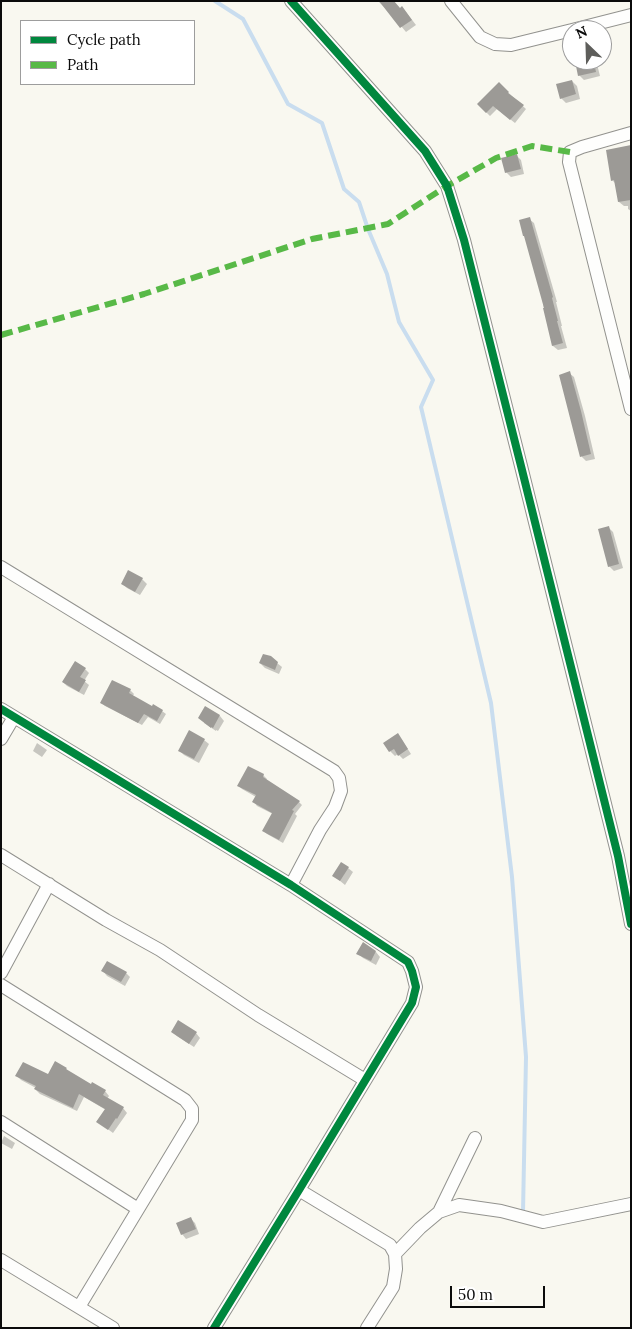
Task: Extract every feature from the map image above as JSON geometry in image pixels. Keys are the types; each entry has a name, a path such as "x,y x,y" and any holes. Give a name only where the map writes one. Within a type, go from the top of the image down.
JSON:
{"street":[{"path":"291,1 425,151 447,186 466,250 526,484 613,838 631,924"},
{"path":"451,1 480,36 495,44 511,45 562,32"},
{"path":"611,20 631,15"},
{"path":"631,134 570,152 569,162 631,409"},
{"path":"1,567 334,771 340,778 341,791 335,807 320,830 291,885"},
{"path":"1,709 291,885 408,962 412,971 416,987 412,1003 214,1328"},
{"path":"1,739 14,717"},
{"path":"1,855 106,920 160,950 258,1015 365,1080"},
{"path":"1,973 49,884"},
{"path":"1,985 185,1100 192,1110 192,1120 79,1307"},
{"path":"1,1122 138,1209"},
{"path":"395,1254 438,1212 475,1138"},
{"path":"299,1190 390,1245 395,1254 396,1269 392,1287 367,1328"},
{"path":"438,1212 459,1205 501,1211 542,1222 631,1204"},
{"path":"1,1260 114,1328"}],"building":[{"path":"379,1 394,1 400,8 402,6 412,20 400,28"},
{"path":"577,70 596,70 596,72 578,76"},
{"path":"572,80 576,94 560,99 556,84"},
{"path":"499,82 508,93 524,105 510,120 493,106 486,113 477,104"},
{"path":"631,145 631,200 618,202 614,180 611,181 606,150"},
{"path":"517,154 521,169 505,173 501,158"},
{"path":"530,217 553,297 563,343 552,346 544,308 519,220"},
{"path":"570,371 591,454 580,457 559,375"},
{"path":"609,526 619,564 608,567 598,529"},
{"path":"128,570 143,578 135,592 121,584"},
{"path":"263,654 271,656 278,662 275,670 259,663"},
{"path":"75,661 86,668 80,677 86,680 79,692 62,682"},
{"path":"112,680 131,689 129,693 163,710 157,721 144,714 138,723 100,703"},
{"path":"205,706 220,715 213,728 198,718"},
{"path":"189,730 205,739 194,759 178,751"},
{"path":"398,733 408,749 398,756 394,749 389,752 383,743"},
{"path":"248,766 264,774 263,777 300,801 292,810 294,811 279,840 262,831 272,813 252,802 256,795 237,786"},
{"path":"341,862 349,867 340,881 332,876"},
{"path":"363,942 376,951 371,961 356,954"},
{"path":"107,961 127,972 121,982 101,971"},
{"path":"178,1020 197,1032 189,1044 171,1032"},
{"path":"55,1061 91,1084 92,1082 106,1090 103,1095 124,1107 108,1130 96,1122 105,1109 79,1094 73,1108 34,1089 36,1086 15,1076 23,1062 48,1074"},
{"path":"191,1217 196,1229 181,1235 176,1223"}],"waterway":[{"path":"215,1 243,19 288,104 322,123 344,189 359,202 387,274 399,322 433,380 421,407 491,703 512,877 526,1057 523,1212"}],"marked path":[{"path":"1,335 144,294 312,239 388,224 447,186 496,158 532,146 570,152"}],"cycle path":[{"path":"291,1 425,151 447,186 464,240 521,466 618,856 631,924"},
{"path":"1,709 291,885 408,962 412,971 416,987 412,1003 214,1328"}]}
